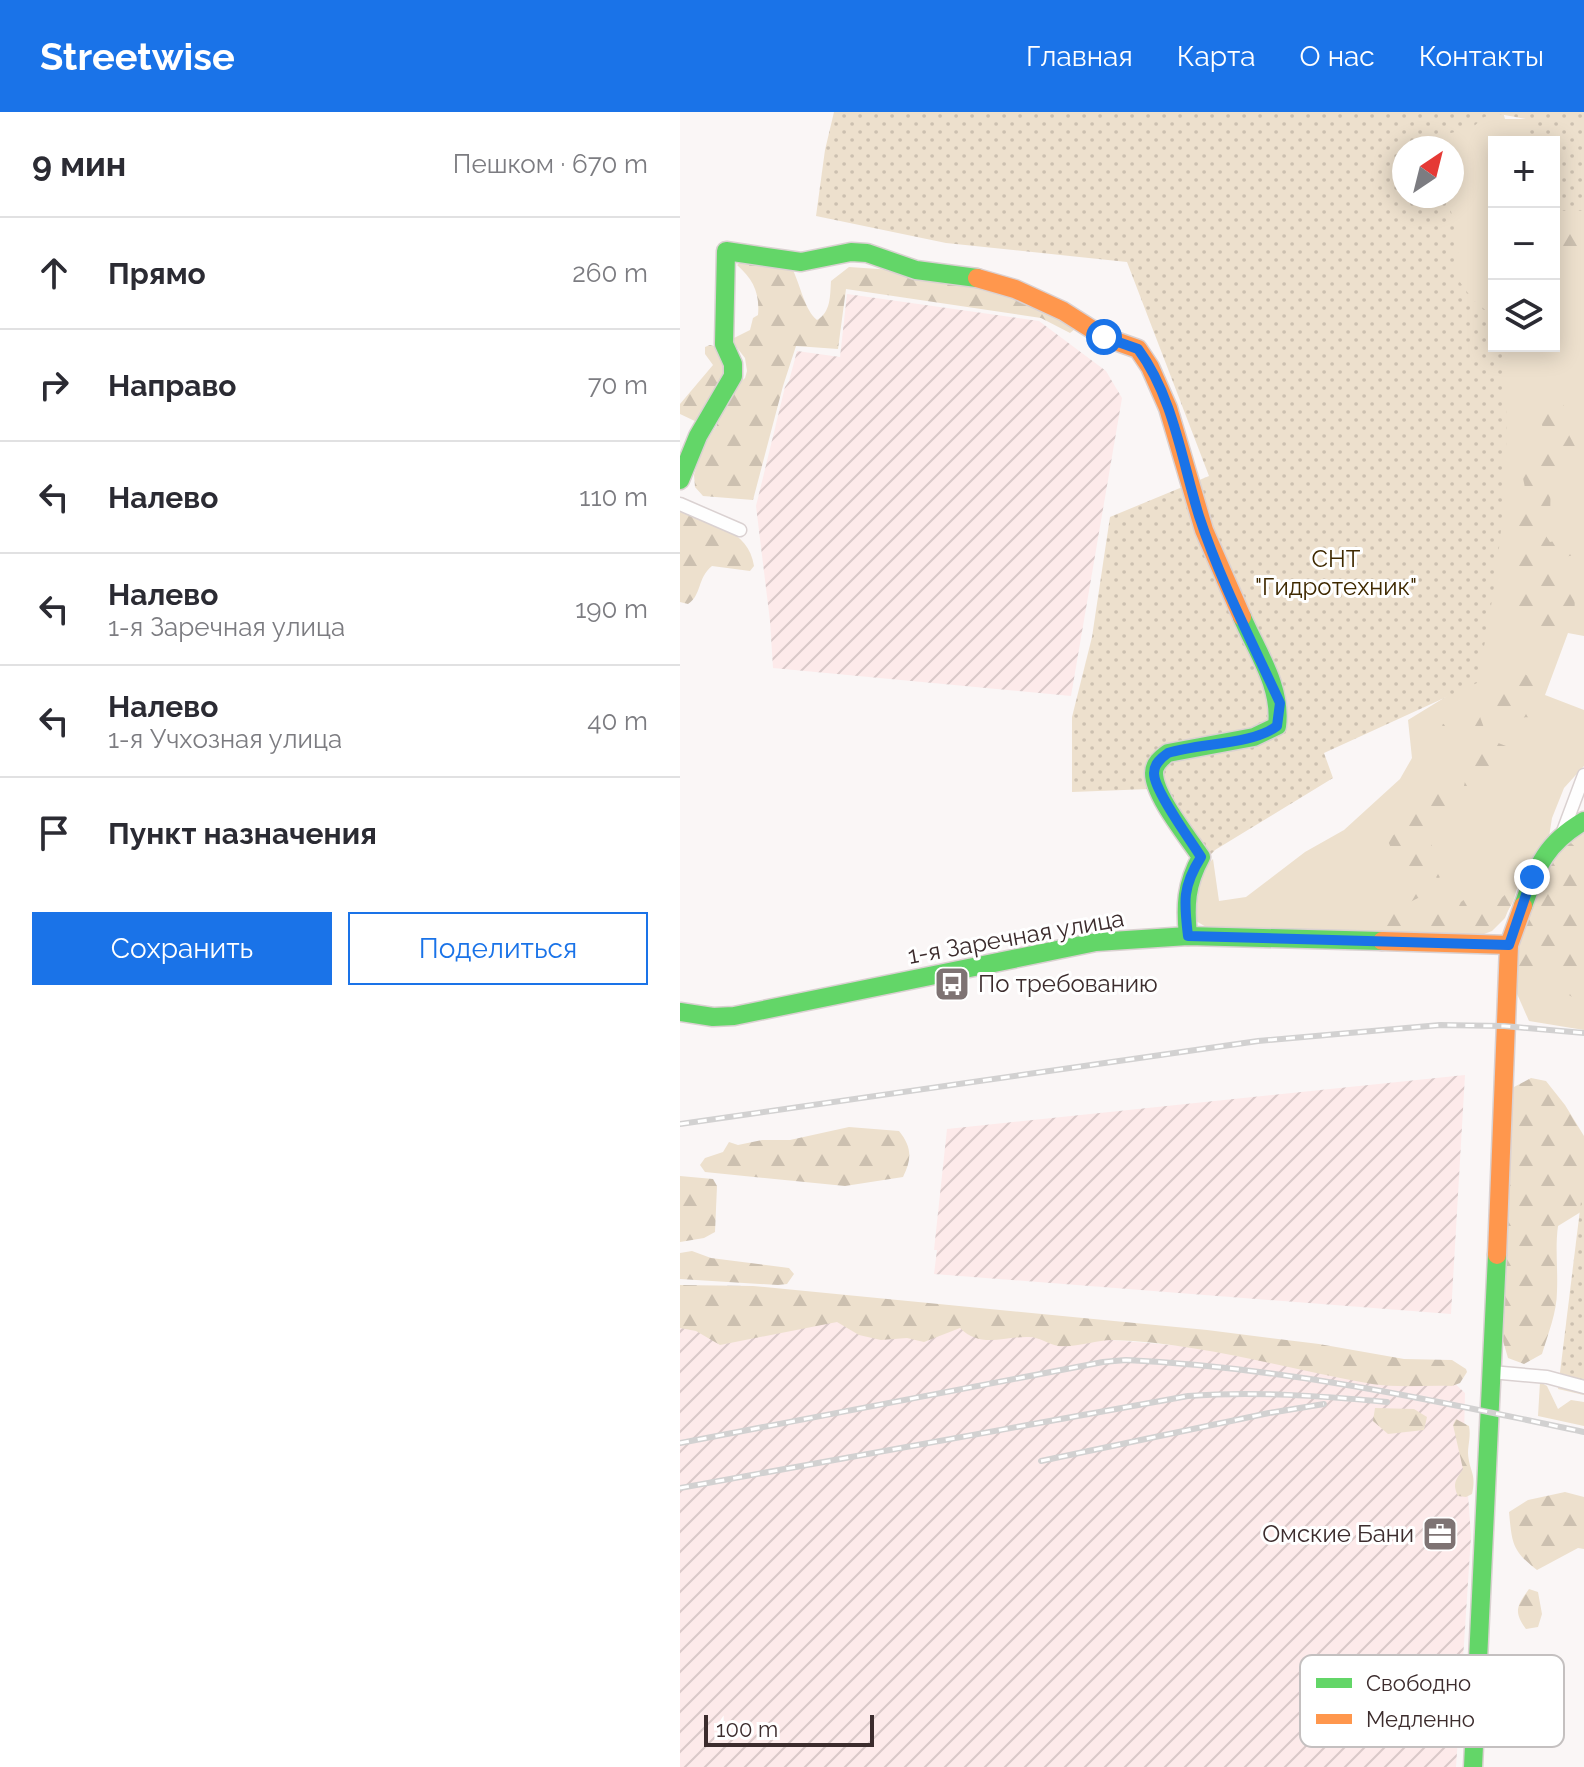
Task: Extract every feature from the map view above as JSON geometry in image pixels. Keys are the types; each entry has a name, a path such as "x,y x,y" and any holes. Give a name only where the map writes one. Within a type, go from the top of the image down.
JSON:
{"street":[{"path":"680,480 698,436 733,376 733,364 724,344 726,251 801,262 851,252 867,253 916,270 973,277 1015,289 1063,311 1104,337 1138,349 1158,385 1171,420 1200,519 1280,703 1277,726 1271,730 1251,737 1168,753 1155,767 1153,774 1158,790 1201,857 1186,885 1184,904 1188,936"},
{"path":"680,504 740,530"},
{"path":"1478,1655 1509,945 1537,866 1562,834 1584,775"},
{"path":"1562,834 1584,821"},
{"name":"1-я Заречная улица","path":"680,1012 713,1017 734,1016 1096,942 1188,936 1509,945"},
{"path":"1491,1372 1547,1377 1584,1387"},
{"path":"1473,1767 1474,1747"}],"shaded area":[{"path":"847,294 1039,321 1106,371 1122,398 1071,696 773,668 756,506 797,351 840,357"},
{"path":"1465,1075 1451,1314 934,1274 947,1129"},
{"path":"680,1303 1438,1368 1465,1393 1464,1439 1471,1536 1463,1655 1300,1655 1300,1747 1457,1747 1456,1767 680,1767"}],"green space":[{"name":"СНТ \"Гидротехник\"","path":"834,112 1584,112 1584,211 1560,211 1560,136 1531,136 1526,119 1499,114 1484,117 1472,128 1438,136 1392,136 1392,208 1450,208 1458,246 1457,278 1473,300 1488,312 1488,352 1503,352 1506,431 1502,515 1492,599 1477,683 1324,753 1333,778 1215,850 1199,867 1150,789 1072,792 1072,717 1092,637 1110,517 1209,476 1127,262 946,243 816,216"},
{"path":"1430,112 1503,112 1505,119 1532,119 1533,136 1488,136 1488,317 1451,280 1446,208 1464,208 1464,136 1435,136"},
{"path":"1560,178 1584,183 1584,271 1560,256"},
{"path":"1560,243 1584,259 1584,636 1568,633 1545,695 1584,710 1584,766 1564,788 1552,818 1549,837 1527,864 1505,918 1492,931 1479,936 1208,928 1196,921 1194,887 1200,873 1213,859 1219,901 1246,897 1305,852 1344,830 1400,779 1412,758 1408,720 1470,682 1498,352 1560,352"},
{"path":"742,261 792,268 806,304 817,320 827,308 831,281 849,267 893,270 986,285 1075,324 1075,329 1070,333 1041,318 846,289 838,349 796,346 753,500 703,496 695,487 694,475 703,446 717,425 721,407 745,378 747,371 745,358 734,344 734,338 750,330 753,318 758,315 754,287 737,265"},
{"path":"705,347 717,347 728,368 699,423 680,414 680,404 713,365 705,354"},
{"path":"1556,388 1562,397 1568,433 1579,454 1551,473 1550,521 1546,536 1550,542 1579,536 1584,543 1574,555 1547,561 1544,565 1572,591 1575,606 1569,627 1550,628 1513,620 1504,602 1509,596 1520,601 1514,572 1514,531 1525,488 1522,473 1528,457 1544,445 1539,392"},
{"path":"680,512 715,524 736,536 751,554 754,566 750,571 712,566 696,596 688,604 680,602"},
{"path":"1518,669 1535,681 1537,708 1531,717 1509,716 1494,701 1497,684"},
{"path":"1464,709 1479,714 1488,739 1506,746 1510,754 1488,769 1469,798 1462,793 1468,759 1467,742 1460,727 1452,731 1445,730 1442,725"},
{"path":"1432,791 1447,796 1449,812 1433,814 1425,821 1431,831 1432,851 1446,875 1438,878 1420,872 1401,876 1396,872 1398,857 1388,841 1406,821 1411,805"},
{"path":"1584,831 1584,1030 1529,1021 1514,987 1517,929 1557,848"},
{"path":"1571,843 1584,855 1584,1002 1565,992 1556,974 1549,968 1529,993 1517,986 1520,931 1545,866 1555,851"},
{"path":"1419,876 1440,899 1418,898 1408,903 1410,915 1445,914 1457,910 1470,895 1478,900 1475,910 1478,914 1489,910 1516,887 1516,894 1506,913 1485,933 1389,933 1380,925 1381,913"},
{"path":"1531,1078 1546,1081 1584,1136 1584,1210 1558,1226 1554,1315 1542,1354 1524,1364 1508,1358 1503,1341 1503,1318 1512,1088"},
{"path":"849,1127 899,1131 909,1153 903,1177 845,1186 705,1172 700,1165 705,1158 723,1152 729,1142 738,1145 762,1140 790,1140"},
{"path":"680,1176 713,1179 717,1186 715,1232 704,1238 680,1242"},
{"path":"1584,1177 1584,1395 1558,1389"},
{"path":"692,1251 711,1258 789,1268 794,1274 787,1284 778,1285 680,1279 680,1253"},
{"path":"680,1285 753,1286 1207,1330 1319,1344 1404,1359 1452,1360 1467,1372 1460,1383 1452,1386 1382,1385 1211,1351 1146,1342 1113,1340 1058,1346 1033,1337 984,1340 960,1328 924,1342 907,1338 881,1340 859,1335 837,1322 720,1345 696,1331 680,1328"},
{"path":"1540,1382 1547,1386 1558,1409 1571,1400 1584,1402 1584,1426 1538,1416"},
{"path":"1375,1408 1414,1409 1427,1417 1424,1430 1388,1434 1373,1421"},
{"path":"1456,1419 1469,1426 1470,1430 1468,1453 1474,1482 1472,1494 1466,1497 1458,1496 1455,1488 1463,1469 1453,1425"},
{"path":"1565,1492 1584,1497 1584,1549 1578,1548 1537,1570 1515,1546 1509,1512 1528,1500"},
{"path":"1529,1589 1538,1592 1542,1614 1538,1627 1526,1629 1519,1618 1518,1609"}],"railway":[{"path":"680,1124 1258,1041 1440,1025 1504,1026 1584,1033"},
{"path":"680,1443 1126,1360 1299,1377 1584,1432"},
{"path":"680,1488 1188,1396 1263,1394 1387,1402"},
{"path":"1041,1461 1324,1404"}],"traffic: fast":[{"path":"680,480 698,436 733,376 733,364 724,344 726,251 801,262 851,252 867,253 916,270 977,278"},
{"path":"1188,936 1188,895 1201,857 1165,804 1155,782 1154,770 1168,753 1254,737 1277,726 1278,712 1272,684 1242,617"},
{"path":"1523,906 1544,857 1560,838 1584,821"},
{"path":"680,1012 713,1017 734,1016 1096,942 1188,936 1382,941"},
{"path":"1478,1655 1497,1255"},
{"path":"1473,1767 1474,1747"}],"traffic: slow":[{"path":"977,278 1015,289 1063,311 1104,337 1138,349 1150,367 1168,408 1204,530 1242,617"},
{"path":"1497,1255 1509,945 1523,906"},
{"path":"1382,941 1509,945"}],"place":[{"name":"По требованию","path":"952,984"},
{"name":"Омские Бани","path":"1440,1534"}],"route":[{"path":"1104,337 1138,349 1158,385 1176,432 1200,519 1280,703 1277,726 1271,730 1251,737 1183,748 1168,753 1155,767 1153,774 1158,790 1201,857 1186,885 1184,904 1188,936 1509,945 1532,877"}]}
